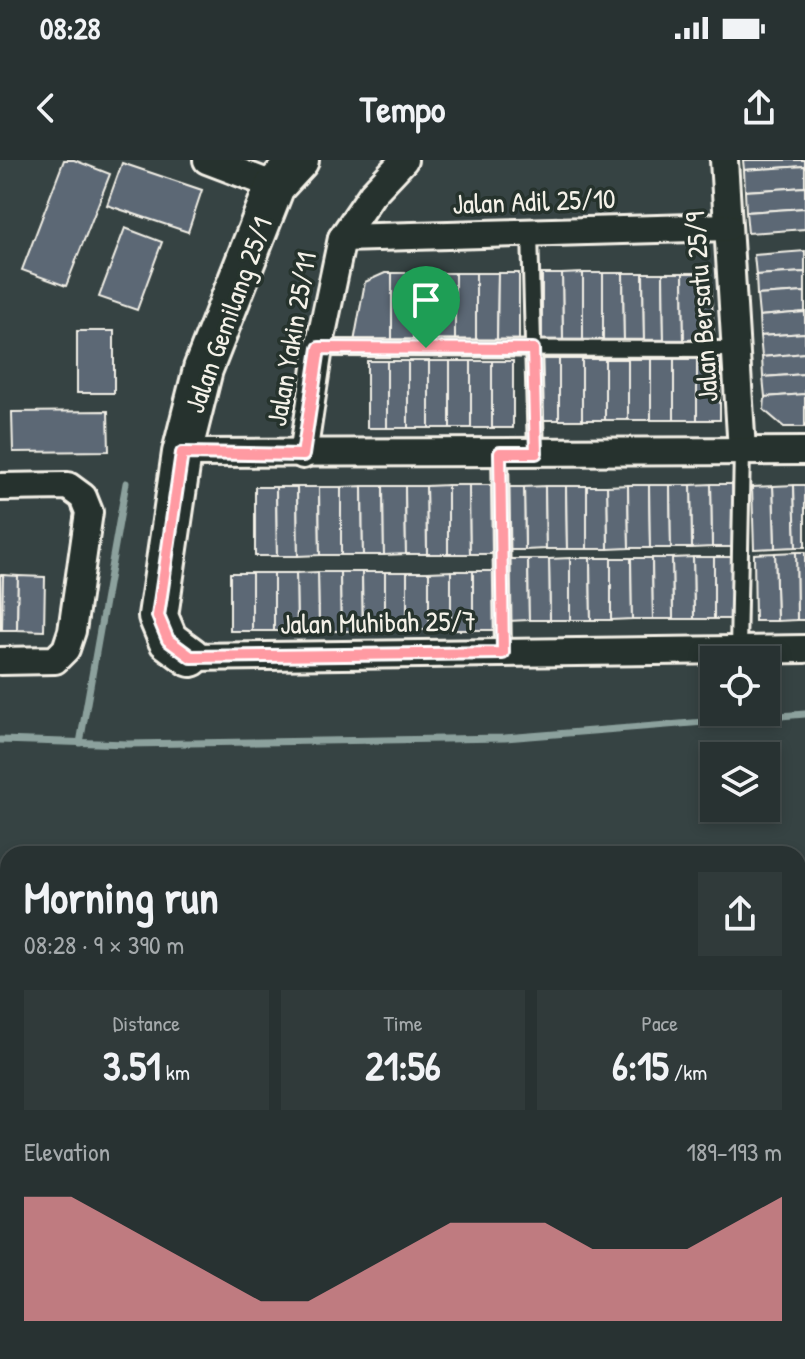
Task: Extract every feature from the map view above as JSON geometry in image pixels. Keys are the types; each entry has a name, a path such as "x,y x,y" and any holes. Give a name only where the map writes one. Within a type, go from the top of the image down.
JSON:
{"street":[{"path":"207,160 287,173"},
{"name":"Jalan Yakin 25/11","path":"303,455 319,348 342,238 372,194 404,160"},
{"name":"Jalan Bersatu 25/9","path":"724,160 742,451"},
{"name":"Jalan Gemilang 25/1","path":"191,657 168,640 158,616 182,453 203,369 287,173"},
{"name":"Jalan Adil 25/10","path":"342,238 728,227"},
{"path":"182,453 805,451"},
{"path":"0,487 68,486 83,497 89,512 72,631 66,649 55,660 0,661"},
{"name":"Jalan Muhibah 25/7","path":"780,649 805,649"},
{"name":"Jalan Muhibah 25/7","path":"191,657 700,650"}],"lane":[{"path":"530,233 536,453"},
{"path":"319,348 735,349"},
{"path":"738,646 742,451"},
{"path":"500,453 503,653"}],"building":[{"path":"64,160 74,160 110,174 66,286 22,270"},
{"path":"743,160 805,160 805,166 744,170"},
{"path":"122,163 202,190 188,232 107,205"},
{"path":"805,166 805,187 745,191 744,170"},
{"path":"805,187 805,208 746,212 745,191"},
{"path":"805,208 805,229 748,233 746,212"},
{"path":"125,228 162,242 137,310 99,297"},
{"path":"805,251 805,272 756,275 754,255"},
{"path":"805,272 805,292 757,295 756,275"},
{"path":"392,273 392,341 354,342 365,282"},
{"path":"392,273 413,273 413,341 392,341"},
{"path":"413,273 434,273 434,341 413,341"},
{"path":"434,273 455,273 455,341 434,341"},
{"path":"455,273 476,273 476,342 455,341"},
{"path":"476,273 498,273 497,342 476,342"},
{"path":"498,273 519,273 519,342 497,342"},
{"path":"583,273 583,341 563,342 562,274"},
{"path":"583,273 603,273 603,341 583,341"},
{"path":"603,273 623,273 624,341 603,341"},
{"path":"623,273 643,273 644,341 624,341"},
{"path":"643,273 663,273 664,341 644,341"},
{"path":"663,273 683,273 684,340 664,341"},
{"path":"683,273 700,273 711,281 714,339 684,340"},
{"path":"542,274 562,274 563,342 542,342"},
{"path":"805,292 805,312 759,316 757,295"},
{"path":"805,312 805,333 760,336 759,316"},
{"path":"77,331 114,331 114,393 77,393"},
{"path":"805,333 805,353 762,357 760,336"},
{"path":"805,353 805,374 763,377 762,357"},
{"path":"536,359 559,359 559,420 535,420"},
{"path":"559,359 582,359 582,420 559,420"},
{"path":"582,359 605,359 605,420 582,420"},
{"path":"605,359 628,359 628,420 605,420"},
{"path":"628,359 651,359 651,420 628,420"},
{"path":"651,359 674,359 674,420 651,420"},
{"path":"674,359 697,359 697,420 674,420"},
{"path":"697,359 720,359 720,420 697,420"},
{"path":"367,361 387,361 387,428 367,428"},
{"path":"387,361 408,361 408,428 387,428"},
{"path":"408,361 429,361 429,428 408,428"},
{"path":"429,361 450,361 450,428 429,428"},
{"path":"450,361 471,361 471,428 450,428"},
{"path":"471,361 492,361 492,428 471,428"},
{"path":"492,361 513,361 513,428 492,428"},
{"path":"805,374 805,394 765,397 763,377"},
{"path":"805,394 805,427 784,427 764,410 765,397"},
{"path":"108,411 109,451 13,452 12,412"},
{"path":"711,484 732,484 733,547 712,547"},
{"path":"711,484 712,547 692,548 691,485"},
{"path":"448,485 448,554 427,554 426,486"},
{"path":"448,485 469,485 470,554 448,554"},
{"path":"469,485 491,485 492,554 470,554"},
{"path":"628,485 629,548 608,549 607,486"},
{"path":"628,485 649,485 650,548 629,548"},
{"path":"649,485 670,485 671,548 650,548"},
{"path":"670,485 691,485 692,548 671,548"},
{"path":"794,485 796,547 775,548 773,486"},
{"path":"794,485 805,485 805,547 796,547"},
{"path":"362,486 363,555 341,555 341,487"},
{"path":"362,486 383,486 384,555 363,555"},
{"path":"383,486 405,486 406,554 384,555"},
{"path":"405,486 426,486 427,554 406,554"},
{"path":"545,486 546,549 525,550 524,487"},
{"path":"545,486 566,486 567,549 546,549"},
{"path":"566,486 587,486 587,549 567,549"},
{"path":"587,486 607,486 608,549 587,549"},
{"path":"773,486 775,548 754,549 752,487"},
{"path":"255,487 276,487 277,556 255,556"},
{"path":"276,487 297,487 298,556 277,556"},
{"path":"297,487 319,487 320,555 298,556"},
{"path":"319,487 341,487 341,555 320,555"},
{"path":"504,487 524,487 525,550 504,550"},
{"path":"796,552 805,552 805,620 797,620"},
{"path":"796,552 797,620 777,621 775,553"},
{"path":"775,553 777,621 755,621 754,554"},
{"path":"693,557 714,557 714,619 694,619"},
{"path":"693,557 694,619 673,619 672,558"},
{"path":"714,557 735,557 735,619 714,619"},
{"path":"570,558 590,558 591,620 570,620"},
{"path":"570,558 570,620 550,620 549,559"},
{"path":"590,558 611,558 611,620 591,620"},
{"path":"611,558 631,558 632,619 611,620"},
{"path":"631,558 652,558 653,619 632,619"},
{"path":"652,558 672,558 673,619 653,619"},
{"path":"508,559 528,559 529,620 508,621"},
{"path":"528,559 549,559 550,620 529,620"},
{"path":"451,571 473,571 473,630 451,630"},
{"path":"451,571 451,630 429,630 429,572"},
{"path":"473,571 495,571 495,630 473,630"},
{"path":"318,572 340,572 341,631 319,631"},
{"path":"318,572 319,631 297,631 296,573"},
{"path":"340,572 362,572 363,631 341,631"},
{"path":"362,572 385,572 385,631 363,631"},
{"path":"385,572 407,572 407,630 385,631"},
{"path":"407,572 429,572 429,630 407,630"},
{"path":"230,573 252,573 252,631 230,631"},
{"path":"252,573 274,573 274,631 252,631"},
{"path":"274,573 296,573 297,631 274,631"},
{"path":"0,575 3,575 2,630 0,630"},
{"path":"3,575 18,576 17,630 2,630"},
{"path":"18,576 45,577 44,631 17,630"}],"waterway":[{"path":"80,743 126,483"},
{"path":"0,740 128,744 505,738 805,714"}],"route":[{"path":"319,348 426,348 533,349 536,453 500,453 503,653 191,657 168,640 158,616 182,453 303,455 319,348"}]}
